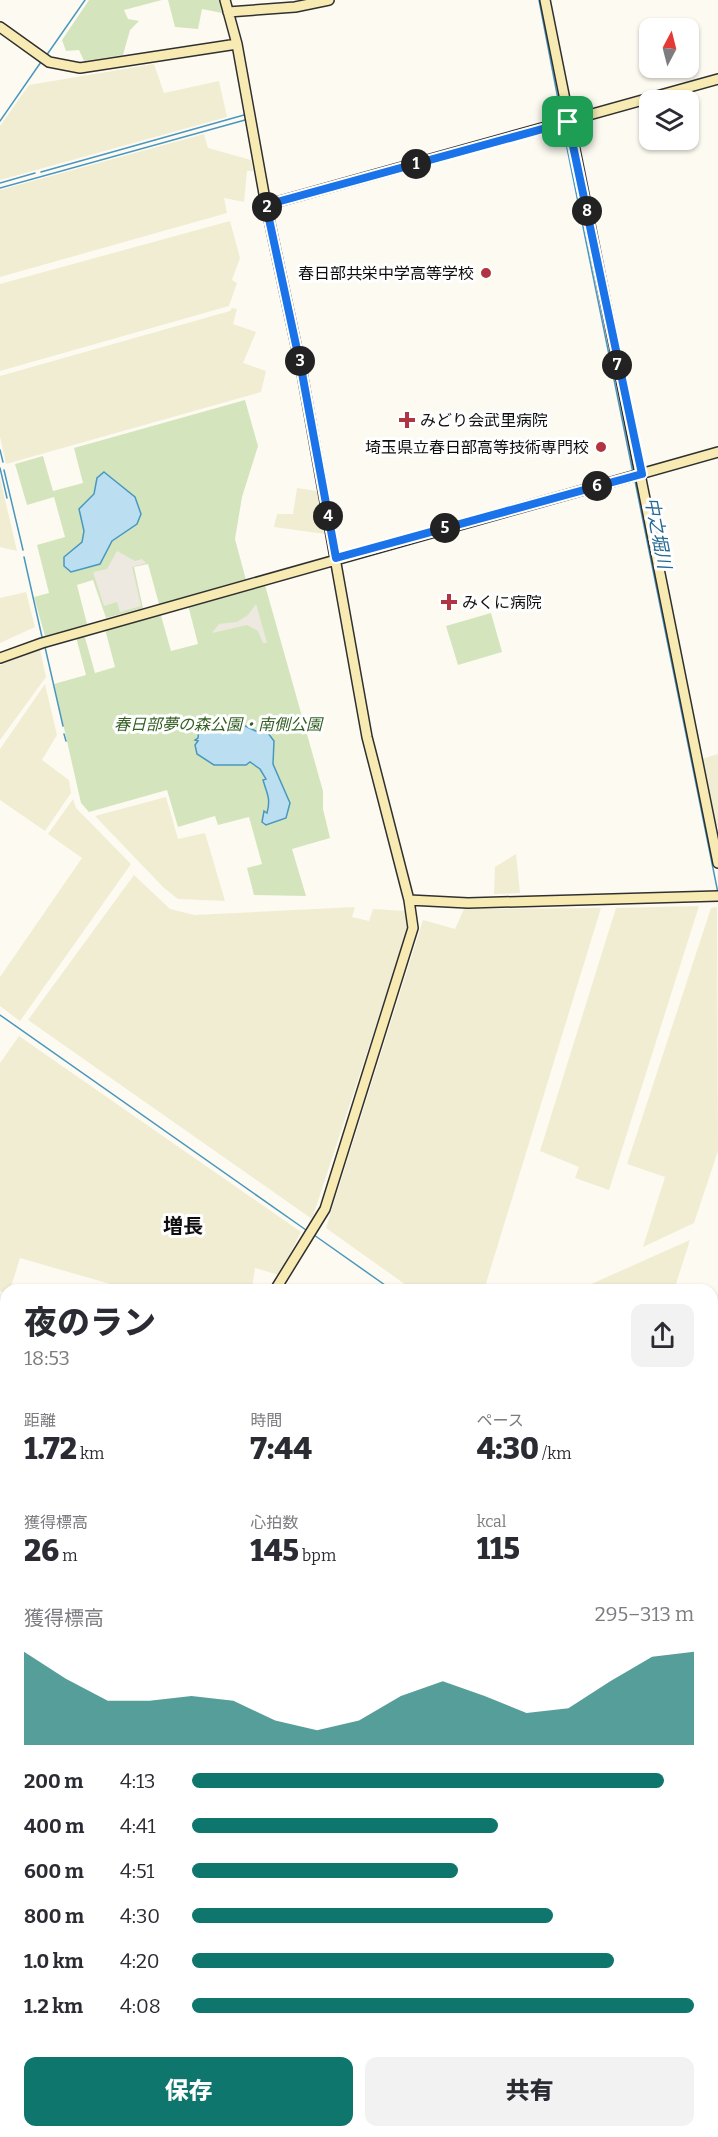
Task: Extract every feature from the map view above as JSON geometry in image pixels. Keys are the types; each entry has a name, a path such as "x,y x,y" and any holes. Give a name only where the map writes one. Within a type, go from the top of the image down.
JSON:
{"street":[{"path":"225,0 237,44 266,205 302,373 367,737 409,900 413,928 325,1209 279,1284"},
{"path":"228,12 295,7 329,0"},
{"path":"545,0 568,122 642,474 718,863"},
{"path":"0,27 49,62 80,68 237,44"},
{"path":"266,205 718,79"},
{"path":"0,658 42,643 336,558 718,452"},
{"path":"409,900 468,903 716,896"}],"shaded area":[{"path":"154,64 164,93 219,81 227,117 0,180 0,126 29,85"},
{"path":"204,134 208,148 251,160 253,171 247,171 244,202 224,198 227,213 0,277 0,190"},
{"path":"230,221 240,258 232,280 237,283 229,306 0,371 0,284"},
{"path":"232,308 237,309 233,324 256,332 243,363 266,371 261,392 6,464 0,437 0,376 230,311"},
{"path":"0,478 17,551 0,547"},
{"path":"297,488 317,491 325,534 274,527 277,514 293,514"},
{"path":"117,551 135,561 142,559 146,563 132,567 141,606 120,612 117,602 104,606 93,572 107,569"},
{"path":"26,592 35,627 0,643 0,598"},
{"path":"256,604 267,643 263,643 258,631 247,625 212,633 219,624 237,622 248,615"},
{"path":"40,650 46,677 0,740 0,665"},
{"path":"45,684 57,735 42,760 69,780 71,793 45,831 0,800 0,749"},
{"path":"718,754 718,826 716,826 702,759"},
{"path":"166,797 178,839 205,833 225,901 178,899 164,888 95,816"},
{"path":"73,799 76,808 131,864 20,1021 0,1006 0,977 82,858 48,834"},
{"path":"516,854 520,893 494,894 495,867"},
{"path":"134,875 170,909 195,915 355,907 352,917 369,921 373,909 406,911 408,928 312,1219 28,1020"},
{"path":"699,906 609,1190 575,1178 579,1167 540,1151 616,908"},
{"path":"717,907 718,1151 694,1223 643,1247 665,1177 627,1164 711,908"},
{"path":"601,908 486,1284 405,1284 326,1228 423,920 455,929 464,909"},
{"path":"19,1036 301,1232 279,1275 255,1268 253,1284 110,1284 20,1258 12,1284 0,1284 0,1063"},
{"path":"690,1240 676,1284 591,1284"}],"green space":[{"path":"89,0 162,0 124,10 128,19 139,21 130,30 123,55 84,61 79,50 66,51 62,40"},
{"path":"168,0 221,0 222,13 202,9 198,29 175,27"},
{"path":"245,400 258,446 242,497 235,539 246,580 159,604 148,564 134,567 143,608 106,618 93,580 77,585 87,624 45,636 34,597 49,593 37,545 65,537 54,497 27,505 15,464 43,456 53,491 83,483 74,448"},
{"name":"春日部夢の森公園・南側公園","path":"265,585 323,791 323,809 330,838 292,849 306,896 254,895 247,868 262,864 249,817 218,825 215,816 178,827 167,790 89,812 81,803 54,684 86,675 76,637 84,634 95,673 115,667 105,629 160,612 171,651 198,644 188,605"},
{"path":"491,613 502,652 458,665 446,626"}],"water":[{"path":"104,472 135,497 141,514 137,524 112,541 100,564 71,572 64,566 64,557 82,542 84,531 79,509 94,494 97,478"},
{"path":"221,721 239,723 258,732 268,733 274,741 273,764 290,803 286,818 266,825 262,822 264,811 267,813 269,800 263,780 266,779 260,769 250,762 246,765 214,765 197,754 195,745 198,741 195,740 198,738 199,727 219,724"}],"waterway":[{"path":"46,56 85,0"},
{"name":"中之堀川","path":"539,0 562,120"},
{"path":"0,121 41,62"},
{"path":"41,172 244,115"},
{"path":"0,188 245,120"},
{"name":"中之堀川","path":"563,128 633,473"},
{"path":"0,183 35,173"},
{"path":"0,450 3,462"},
{"path":"0,468 7,498"},
{"path":"4,470 23,550"},
{"name":"中之堀川","path":"635,481 718,893"},
{"path":"24,557 42,637"},
{"path":"45,647 63,726"},
{"path":"64,734 66,741"},
{"path":"0,1015 306,1230"},
{"path":"314,1235 383,1284"}],"place":[{"name":"春日部共栄中学高等学校","path":"486,273"},
{"name":"みどり会武里病院","path":"407,420"},
{"name":"埼玉県立春日部高等技術専門校","path":"601,447"},
{"name":"みくに病院","path":"449,602"}],"district":[{"name":"増長","path":"183,1226"}],"route":[{"path":"568,122 626,410 642,474 336,558 302,373 266,205 568,122"}]}
